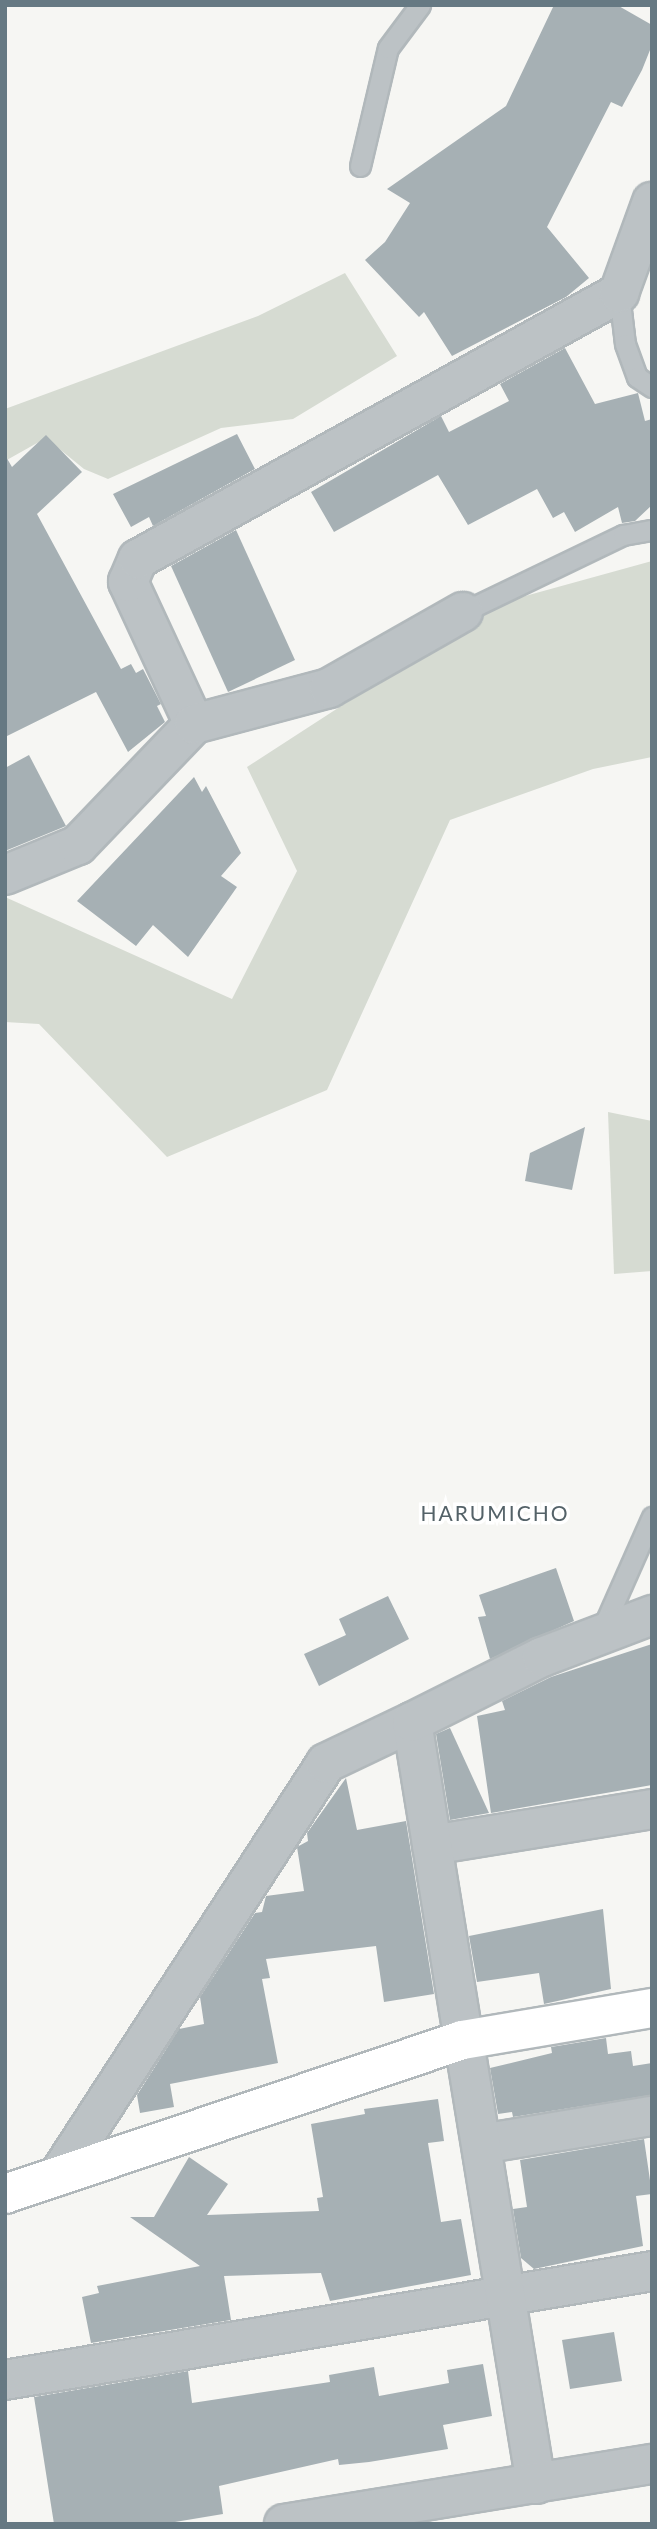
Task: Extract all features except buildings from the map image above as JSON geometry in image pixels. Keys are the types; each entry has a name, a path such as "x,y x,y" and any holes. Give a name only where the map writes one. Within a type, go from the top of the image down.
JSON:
{"street":[{"path":"194,724 128,582 138,559 619,293 652,202"},
{"path":"5,875 78,845 194,724 329,688 463,612"},
{"path":"58,2176 326,1763 542,1657 652,1615"},
{"path":"412,1722 536,2484"},
{"path":"432,1844 652,1809"},
{"path":"5,2194 462,2040 652,2008"},
{"path":"482,2144 652,2116"},
{"path":"5,2380 652,2272"},
{"path":"284,2524 652,2464"}],"lane":[{"path":"360,166 388,48 420,5"},
{"path":"619,293 625,344 637,377 652,387"},
{"path":"463,612 623,535 652,530"},
{"path":"599,1636 652,1517"}],"shaded area":[{"path":"345,273 397,356 293,419 221,428 108,479 84,469 46,438 5,461 5,409 258,316"},
{"path":"652,561 652,757 593,769 450,820 327,1090 167,1157 39,1024 5,1022 5,897 232,999 297,871 247,767 500,603"},
{"path":"608,1112 652,1121 652,1271 614,1274"}],"district":[{"name":"HARUMICHO","path":"495,1513"}]}
